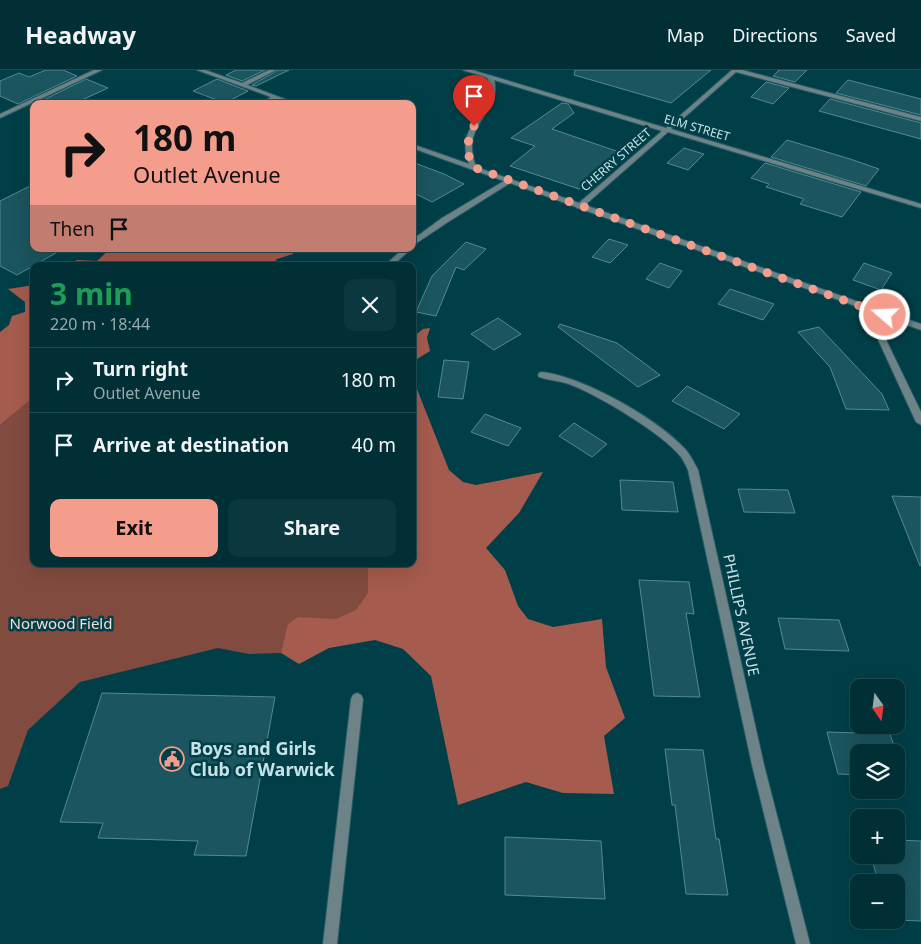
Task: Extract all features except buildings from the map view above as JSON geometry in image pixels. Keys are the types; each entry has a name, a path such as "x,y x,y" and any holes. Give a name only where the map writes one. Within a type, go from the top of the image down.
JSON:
{"street":[{"path":"34,100 99,70"},
{"path":"200,70 284,100"},
{"path":"243,85 273,70"},
{"name":"ELM STREET","path":"466,70 921,206"},
{"path":"735,70 921,119"},
{"name":"CHERRY STREET","path":"579,207 735,70"},
{"path":"473,167 466,148 474,126 493,93 490,77"},
{"path":"270,100 276,97"},
{"path":"0,116 30,102"},
{"path":"416,147 579,207 921,327"},
{"path":"416,241 445,220 508,181"},
{"path":"392,262 404,252"},
{"path":"867,308 921,422"},
{"name":"PHILLIPS AVENUE","path":"542,375 550,374 566,379 646,423 684,454 693,470 758,765 803,944"},
{"path":"330,944 357,699"}],"green space":[{"name":"Norwood Field","path":"30,400 30,567 368,567 368,592 360,604 362,613 287,632 281,653 249,654 218,648 80,682 28,730 8,786 0,789 0,425"}],"shaded area":[{"path":"107,252 293,252 293,254 277,259 274,262 74,262 77,260 97,261"},
{"path":"30,286 30,400 0,425 0,332 9,325 12,316 25,312 25,302 8,289"},
{"path":"430,328 427,338 430,351 417,359 416,362 416,335 423,329"},
{"path":"416,387 449,470 463,482 476,485 543,472 519,513 486,548 505,570 518,606 528,619 553,627 602,619 606,667 625,718 604,736 614,794 563,793 526,782 458,805 431,676 403,649 375,640 329,648 299,664 281,653 288,624 298,617 336,619 356,610 368,592 368,567 416,567"}],"place":[{"name":"Boys and Girls Club of Warwick","path":"172,759"}],"route":[{"path":"474,126 466,148 468,158 473,167 885,315"}]}
